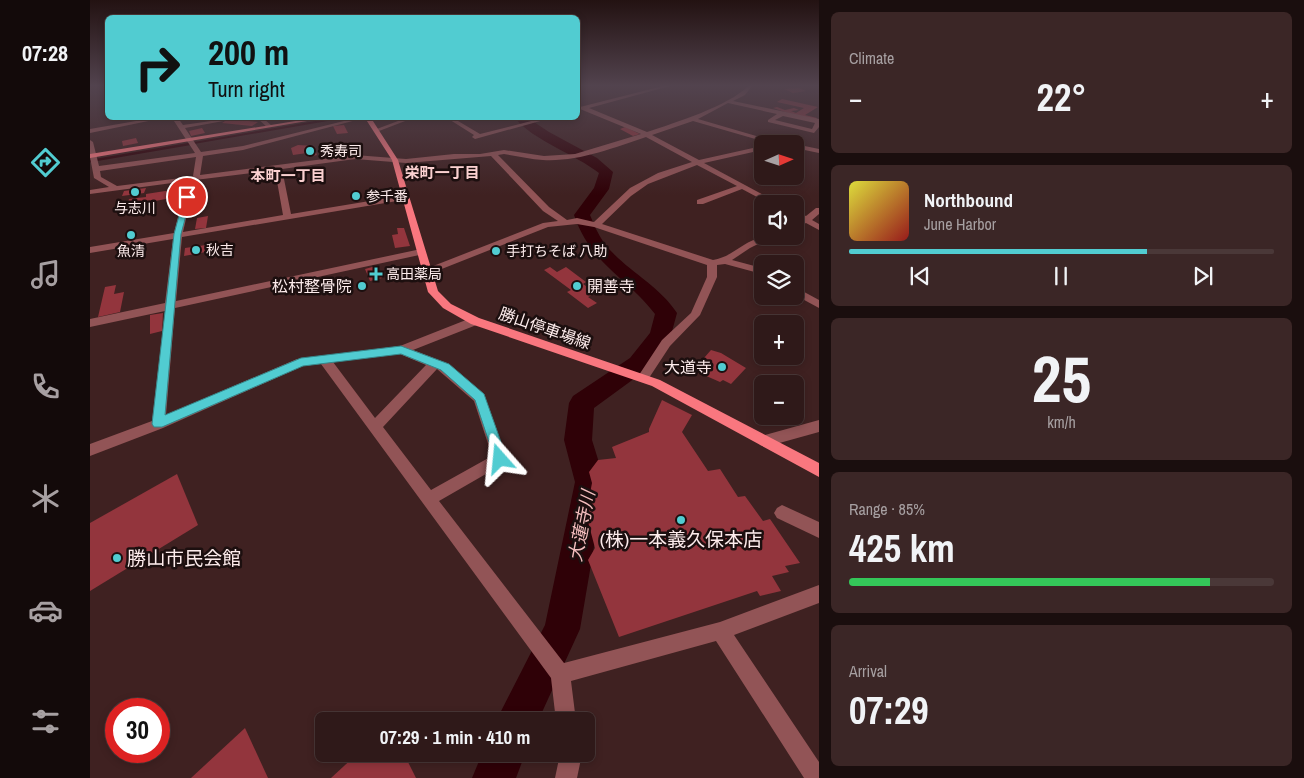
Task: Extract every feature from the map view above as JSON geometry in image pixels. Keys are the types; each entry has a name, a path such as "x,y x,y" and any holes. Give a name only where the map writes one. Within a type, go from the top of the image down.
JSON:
{"main road":[{"path":"92,156 293,122"},
{"name":"勝山停車場線","path":"371,122 395,160 415,223 426,272 433,292 447,306 475,321 643,378 765,440 819,470"}],"street":[{"path":"90,130 135,122"},
{"path":"158,424 169,305 178,234 200,155 178,122"},
{"path":"181,127 206,122"},
{"path":"265,122 269,126"},
{"path":"96,169 243,148 344,122"},
{"path":"377,130 398,122"},
{"path":"456,122 477,137 532,122"},
{"path":"618,122 700,162 760,195"},
{"path":"90,192 355,157 406,161 454,156 480,156 504,152 544,158 575,156 604,149 683,122"},
{"path":"706,122 754,136"},
{"path":"776,122 814,131 819,122"},
{"path":"90,142 98,178 117,189"},
{"path":"804,148 819,150"},
{"path":"596,225 634,190 662,176 700,162 754,150"},
{"path":"492,153 546,209 566,223"},
{"path":"278,166 287,217"},
{"path":"700,202 744,186"},
{"path":"90,250 406,196"},
{"path":"819,210 806,220 819,227"},
{"path":"426,272 546,225 577,221 596,225 712,263 726,261 754,269"},
{"path":"726,261 754,243"},
{"path":"90,323 421,252"},
{"path":"643,378 666,343 695,315 712,277 712,263"},
{"path":"804,296 819,305"},
{"path":"90,450 158,424 301,362 401,350 475,321"},
{"path":"401,350 445,367 480,398 500,459 428,498"},
{"path":"324,359 560,674 565,712"},
{"path":"375,427 435,363"},
{"path":"765,440 819,426"},
{"path":"782,513 819,530"},
{"path":"560,674 720,631 819,594"},
{"path":"720,631 817,778"},
{"path":"566,778 569,762"}],"building":[{"path":"223,122 258,122 252,126"},
{"path":"344,125 348,133 337,134 333,126"},
{"path":"625,127 640,134 633,136 620,129"},
{"path":"202,128 205,133 191,136 189,131"},
{"path":"136,138 138,143 123,146 122,141"},
{"path":"298,145 314,146 317,155 308,157 307,153 293,155 291,148"},
{"path":"146,188 144,193 122,196 124,191"},
{"path":"178,189 177,197 127,206 129,199"},
{"path":"208,216 206,228 195,229 197,218"},
{"path":"397,228 404,228 410,246 395,248 392,235 398,234"},
{"path":"206,245 206,252 184,256 185,248"},
{"path":"376,266 382,278 370,281 365,269"},
{"path":"550,267 557,272 566,267 586,282 583,284 596,293 588,297 597,303 588,308 567,292 571,290 544,270"},
{"path":"116,285 114,294 124,292 120,312 98,317 105,287"},
{"path":"163,313 162,331 150,334 150,315"},
{"path":"711,350 721,353 746,368 731,384 723,380 720,382 704,375 706,372 697,366"},
{"path":"662,400 692,415 682,432 708,471 720,469 738,497 745,496 763,521 770,519 800,563 785,566 789,572 772,576 781,591 760,596 757,591 619,637 588,560 595,548 586,514 592,483 589,472 598,460 616,458 612,447 649,432"},
{"name":"勝山市民会館","path":"177,474 198,525 90,591 90,523"},
{"path":"245,728 268,778 191,778"},
{"path":"348,762 408,762 416,778 331,778"}],"waterway":[{"path":"188,144 314,122"},
{"name":"大蓮寺川","path":"521,712 562,629 590,482 578,440 582,403 638,364 660,335 666,313 643,288 608,258 597,246 589,232 582,215 604,184 606,172 592,161 545,135 527,122"},
{"path":"90,161 195,143"},
{"name":"大蓮寺川","path":"494,778 501,762"}],"place":[{"name":"秀寿司","path":"310,151"},
{"name":"与志川","path":"135,192"},
{"name":"参千番","path":"356,196"},
{"name":"魚清","path":"131,235"},
{"name":"秋吉","path":"196,250"},
{"name":"手打ちそば 八助","path":"496,251"},
{"name":"高田薬局","path":"376,274"},
{"name":"松村整骨院","path":"362,286"},
{"name":"開善寺","path":"577,286"},
{"name":"大道寺","path":"722,367"},
{"name":"(株)一本義久保本店","path":"681,520"},
{"name":"勝山市民会館","path":"117,558"}],"district":[{"name":"栄町一丁目","path":"442,173"},
{"name":"本町一丁目","path":"288,176"}],"route":[{"path":"187,197 178,234 169,305 158,424 301,362 401,350 445,367 480,398 500,459"}]}
